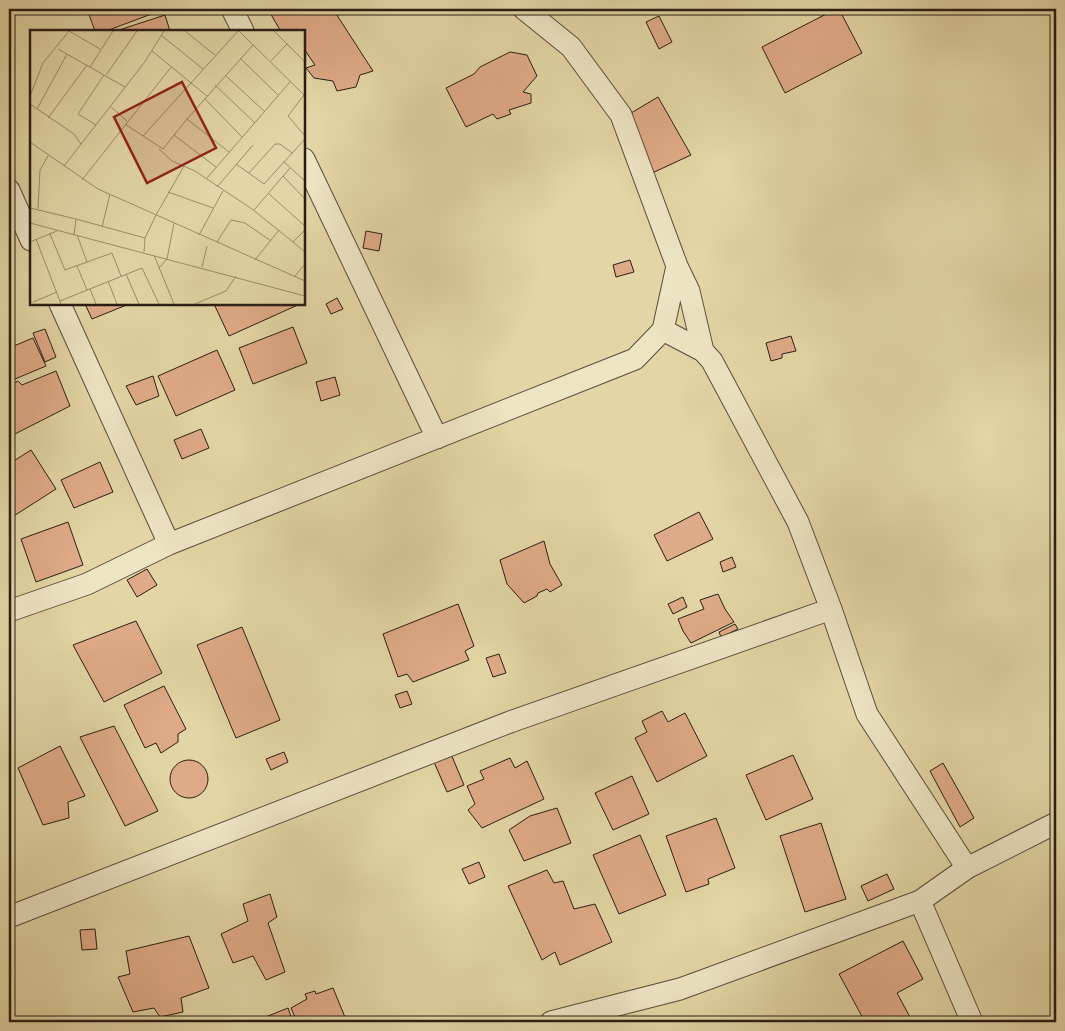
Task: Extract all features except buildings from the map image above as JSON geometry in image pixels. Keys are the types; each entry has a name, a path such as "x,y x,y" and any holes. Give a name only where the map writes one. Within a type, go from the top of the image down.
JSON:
{"street":[{"path":"232,9 242,30"},
{"path":"524,9 571,47 621,115 677,266 689,291 703,351"},
{"path":"305,161 437,438"},
{"path":"9,190 30,238"},
{"path":"9,611 87,584 169,544 635,359 663,330 677,266"},
{"path":"60,305 169,544"},
{"path":"663,330 703,351 712,362 798,522 831,609 867,714 968,868"},
{"path":"9,917 510,722 831,609"},
{"path":"551,1022 680,989 920,900 968,868 1056,823"},
{"path":"920,900 972,1022"}]}
